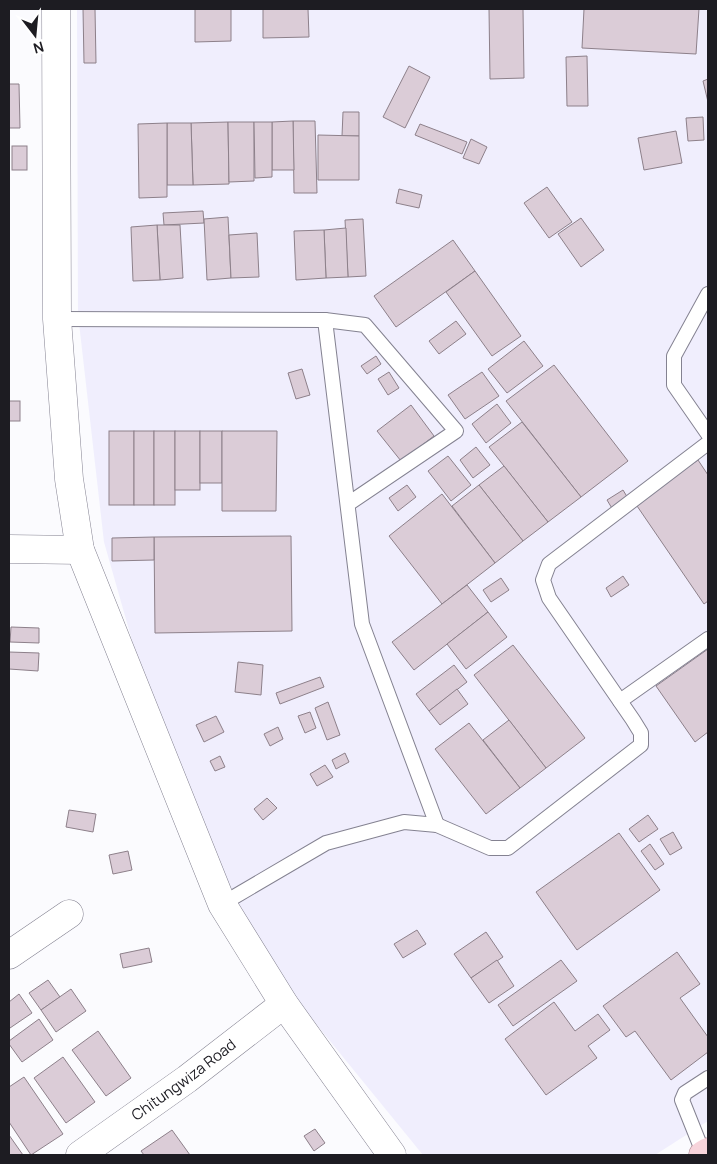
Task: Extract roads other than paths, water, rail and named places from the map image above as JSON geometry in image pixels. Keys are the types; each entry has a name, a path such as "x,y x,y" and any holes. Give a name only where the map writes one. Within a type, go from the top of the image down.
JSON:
{"main road":[{"path":"703,1155 708,1152"}],"street":[{"path":"56,9 57,319 69,479 80,550 222,904 284,1004 392,1155"},
{"path":"9,549 80,550"},
{"path":"9,955 68,914"},
{"name":"Chitungwiza Road","path":"80,1155 187,1079 284,1004"}],"lane":[{"path":"708,294 674,356 674,385 708,434"},
{"path":"57,319 325,320 365,325 456,431 348,504"},
{"path":"325,320 362,624 437,825"},
{"path":"222,904 326,843 404,822 437,825 490,848 508,848 642,745 640,733 549,598 543,580 549,564 708,443"},
{"path":"620,701 708,639"},
{"path":"703,1155 682,1100 685,1092 708,1078"}]}
